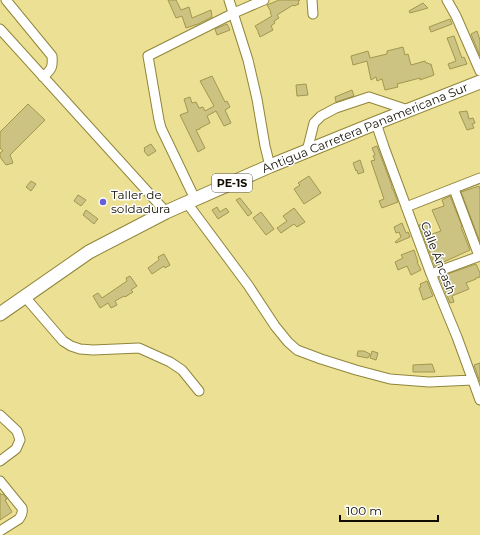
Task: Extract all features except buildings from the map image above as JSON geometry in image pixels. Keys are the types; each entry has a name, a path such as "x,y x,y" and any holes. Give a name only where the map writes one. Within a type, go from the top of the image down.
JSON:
{"highway":[{"name":"Antigua Carretera Panamericana Sur","path":"0,314 89,252 166,212 270,166 480,82"}],"street":[{"path":"6,0 52,56 53,65 50,71 43,77"},
{"path":"229,0 250,67 270,166"},
{"path":"264,0 234,13 148,56 160,124 191,201 275,326 288,342 297,350 356,370 390,378 476,385"},
{"path":"312,0 313,14"},
{"path":"447,0 456,16 480,72"},
{"path":"0,29 166,212"},
{"path":"307,151 314,123 321,116 336,108 369,97 408,110"},
{"name":"Calle Áncash","path":"376,123 431,274 476,385 480,400"},
{"path":"406,207 480,178"},
{"path":"431,274 479,256 454,189"},
{"path":"25,297 63,341 71,346 80,349 93,350 139,348 170,362 182,370 199,391"},
{"path":"0,415 16,431 20,440 16,449 0,461"},
{"path":"0,480 22,508 21,517 0,531"}],"place":[{"name":"Taller de soldadura","path":"103,202"}]}
